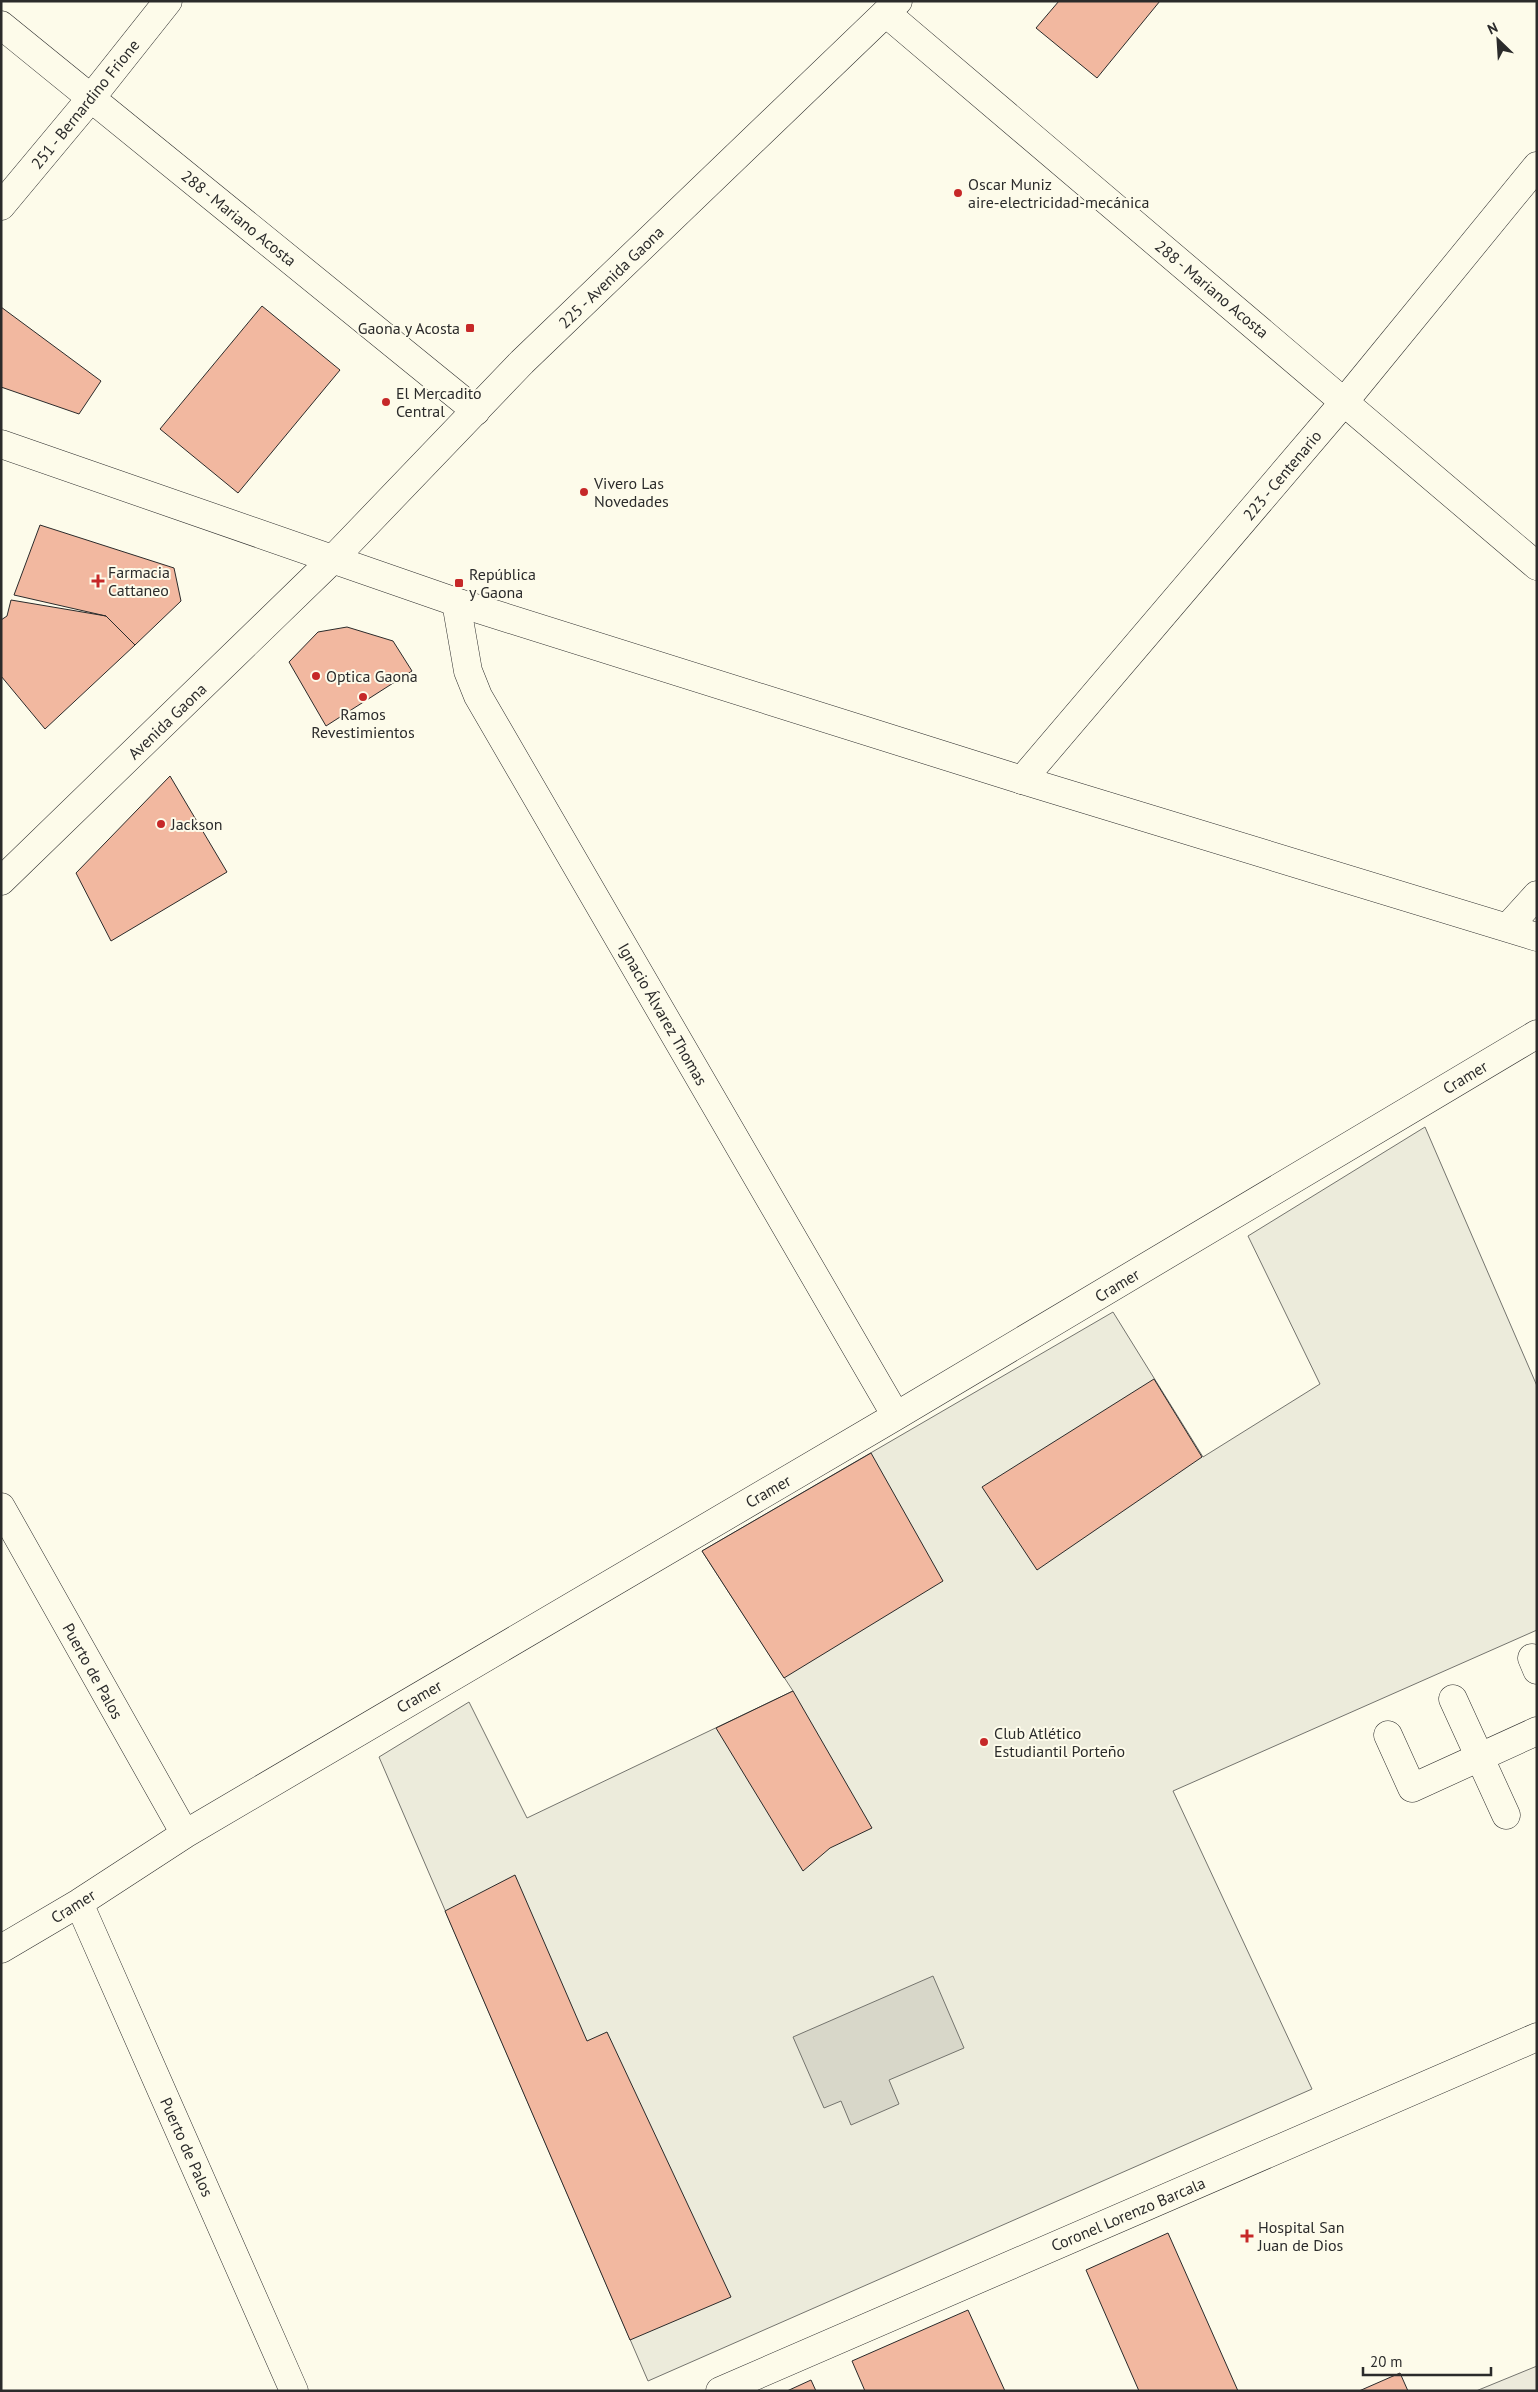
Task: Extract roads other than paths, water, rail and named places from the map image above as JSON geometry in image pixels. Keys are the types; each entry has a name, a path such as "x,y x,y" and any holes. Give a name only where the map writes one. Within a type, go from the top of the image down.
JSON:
{"street":[{"name":"251 - Bernardino Frione","path":"1,206 91,98 168,1"},
{"name":"288 - Mariano Acosta","path":"892,7 1344,402 1537,566"},
{"name":"225 - Avenida Gaona","path":"332,560 522,362 892,7"},
{"name":"288 - Mariano Acosta","path":"1,25 476,411"},
{"name":"223 - Centenario","path":"1022,780 1344,402 1537,166"},
{"path":"1,444 456,602 1022,780 1537,937"},
{"name":"Avenida Gaona","path":"1,881 332,560"},
{"name":"Ignacio Álvarez Thomas","path":"456,602 468,671 478,696 896,1416"},
{"path":"1508,928 1537,895"},
{"name":"Cramer","path":"1,1949 79,1904 185,1834 896,1416 1537,1034"},
{"name":"Puerto de Palos","path":"1,1507 185,1834"},
{"path":"1452,1700 1506,1815"},
{"path":"1388,1735 1412,1788 1537,1731"},
{"name":"Puerto de Palos","path":"79,1904 294,2391"},
{"name":"Coronel Lorenzo Barcala","path":"720,2391 1537,2037"}],"place":[{"name":"Oscar Muniz aire-electricidad-mecánica","path":"958,193"},
{"name":"Gaona y Acosta","path":"470,328"},
{"name":"El Mercadito Central","path":"386,402"},
{"name":"Vivero Las Novedades","path":"584,492"},
{"name":"Farmacia Cattaneo","path":"98,581"},
{"name":"República y Gaona","path":"459,583"},
{"name":"Optica Gaona","path":"316,676"},
{"name":"Ramos Revestimientos","path":"363,697"},
{"name":"Jackson","path":"161,824"},
{"name":"Club Atlético Estudiantil Porteño","path":"984,1742"},
{"name":"Hospital San Juan de Dios","path":"1247,2236"}]}
